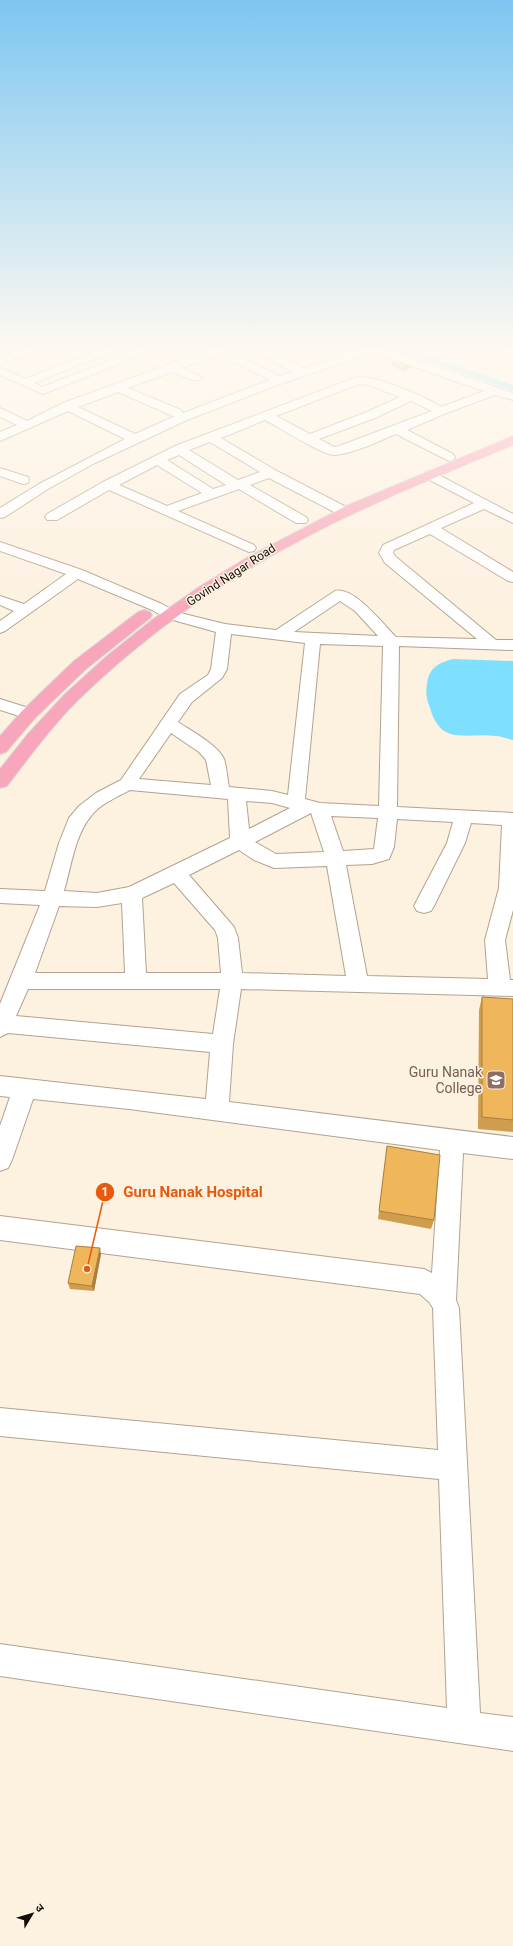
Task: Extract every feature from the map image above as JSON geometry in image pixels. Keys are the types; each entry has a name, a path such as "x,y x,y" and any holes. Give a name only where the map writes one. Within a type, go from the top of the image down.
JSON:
{"main road":[{"name":"Govind Nagar Road","path":"0,748 29,714 80,665 140,618 211,570 331,505 494,439"},
{"name":"Govind Nagar Road","path":"0,782 18,756 50,719 107,665 155,624 171,615 225,577 279,545 344,512 513,440"}],"street":[{"path":"0,514 38,488 135,439"},
{"path":"52,517 108,485 157,460 179,449 206,439"},
{"path":"214,439 270,473 344,512"},
{"path":"309,439 333,451 341,450 372,439"},
{"path":"414,439 449,457"},
{"path":"179,449 302,520"},
{"path":"157,460 212,494"},
{"path":"0,472 23,480"},
{"path":"166,511 270,473"},
{"path":"432,475 513,519"},
{"path":"108,485 250,548"},
{"path":"484,503 388,548 386,553 390,560 492,644"},
{"path":"431,528 513,578"},
{"path":"0,546 77,573 157,607 171,615 224,629 313,639 513,644"},
{"path":"0,628 77,573"},
{"path":"168,723 201,745 216,759 229,794 240,841 261,855 274,860 372,857 382,854 385,847 388,813 391,642 360,608 340,594 279,635"},
{"path":"0,600 25,610"},
{"path":"222,1044 1,1026 21,981 52,899 68,843 76,823 85,810 102,797 127,784 186,698 214,678 219,669 224,629"},
{"path":"313,639 308,806 335,858 358,985"},
{"path":"0,704 29,714"},
{"path":"21,981 232,981 506,989 495,940 508,910 512,819 388,813 308,806 272,797 127,784"},
{"path":"0,896 97,900 132,894 308,806"},
{"path":"424,906 456,843 464,816"},
{"path":"176,873 224,927 228,938 232,981 222,1044 217,1109"},
{"path":"132,894 136,981"},
{"path":"0,1086 169,1106 217,1109 513,1148"},
{"path":"0,1160 25,1088"},
{"path":"452,1141 444,1298 446,1308 464,1727"},
{"path":"0,1228 424,1282 435,1288 444,1298"},
{"path":"0,1422 453,1466"},
{"path":"0,1660 513,1734"}],"water":[{"path":"453,659 513,661 513,740 497,736 465,736 448,733 441,728 435,720 427,696 426,687 428,678 435,667 443,662"}],"building":[{"name":"Guru Nanak College","path":"482,997 513,999 513,1120 482,1117"},
{"path":"387,1146 440,1155 434,1220 379,1211"},
{"path":"76,1246 100,1248 92,1286 68,1283"}],"place":[{"name":"Guru Nanak College","path":"496,1080"},
{"name":"Guru Nanak Hospital","path":"87,1269"}]}
